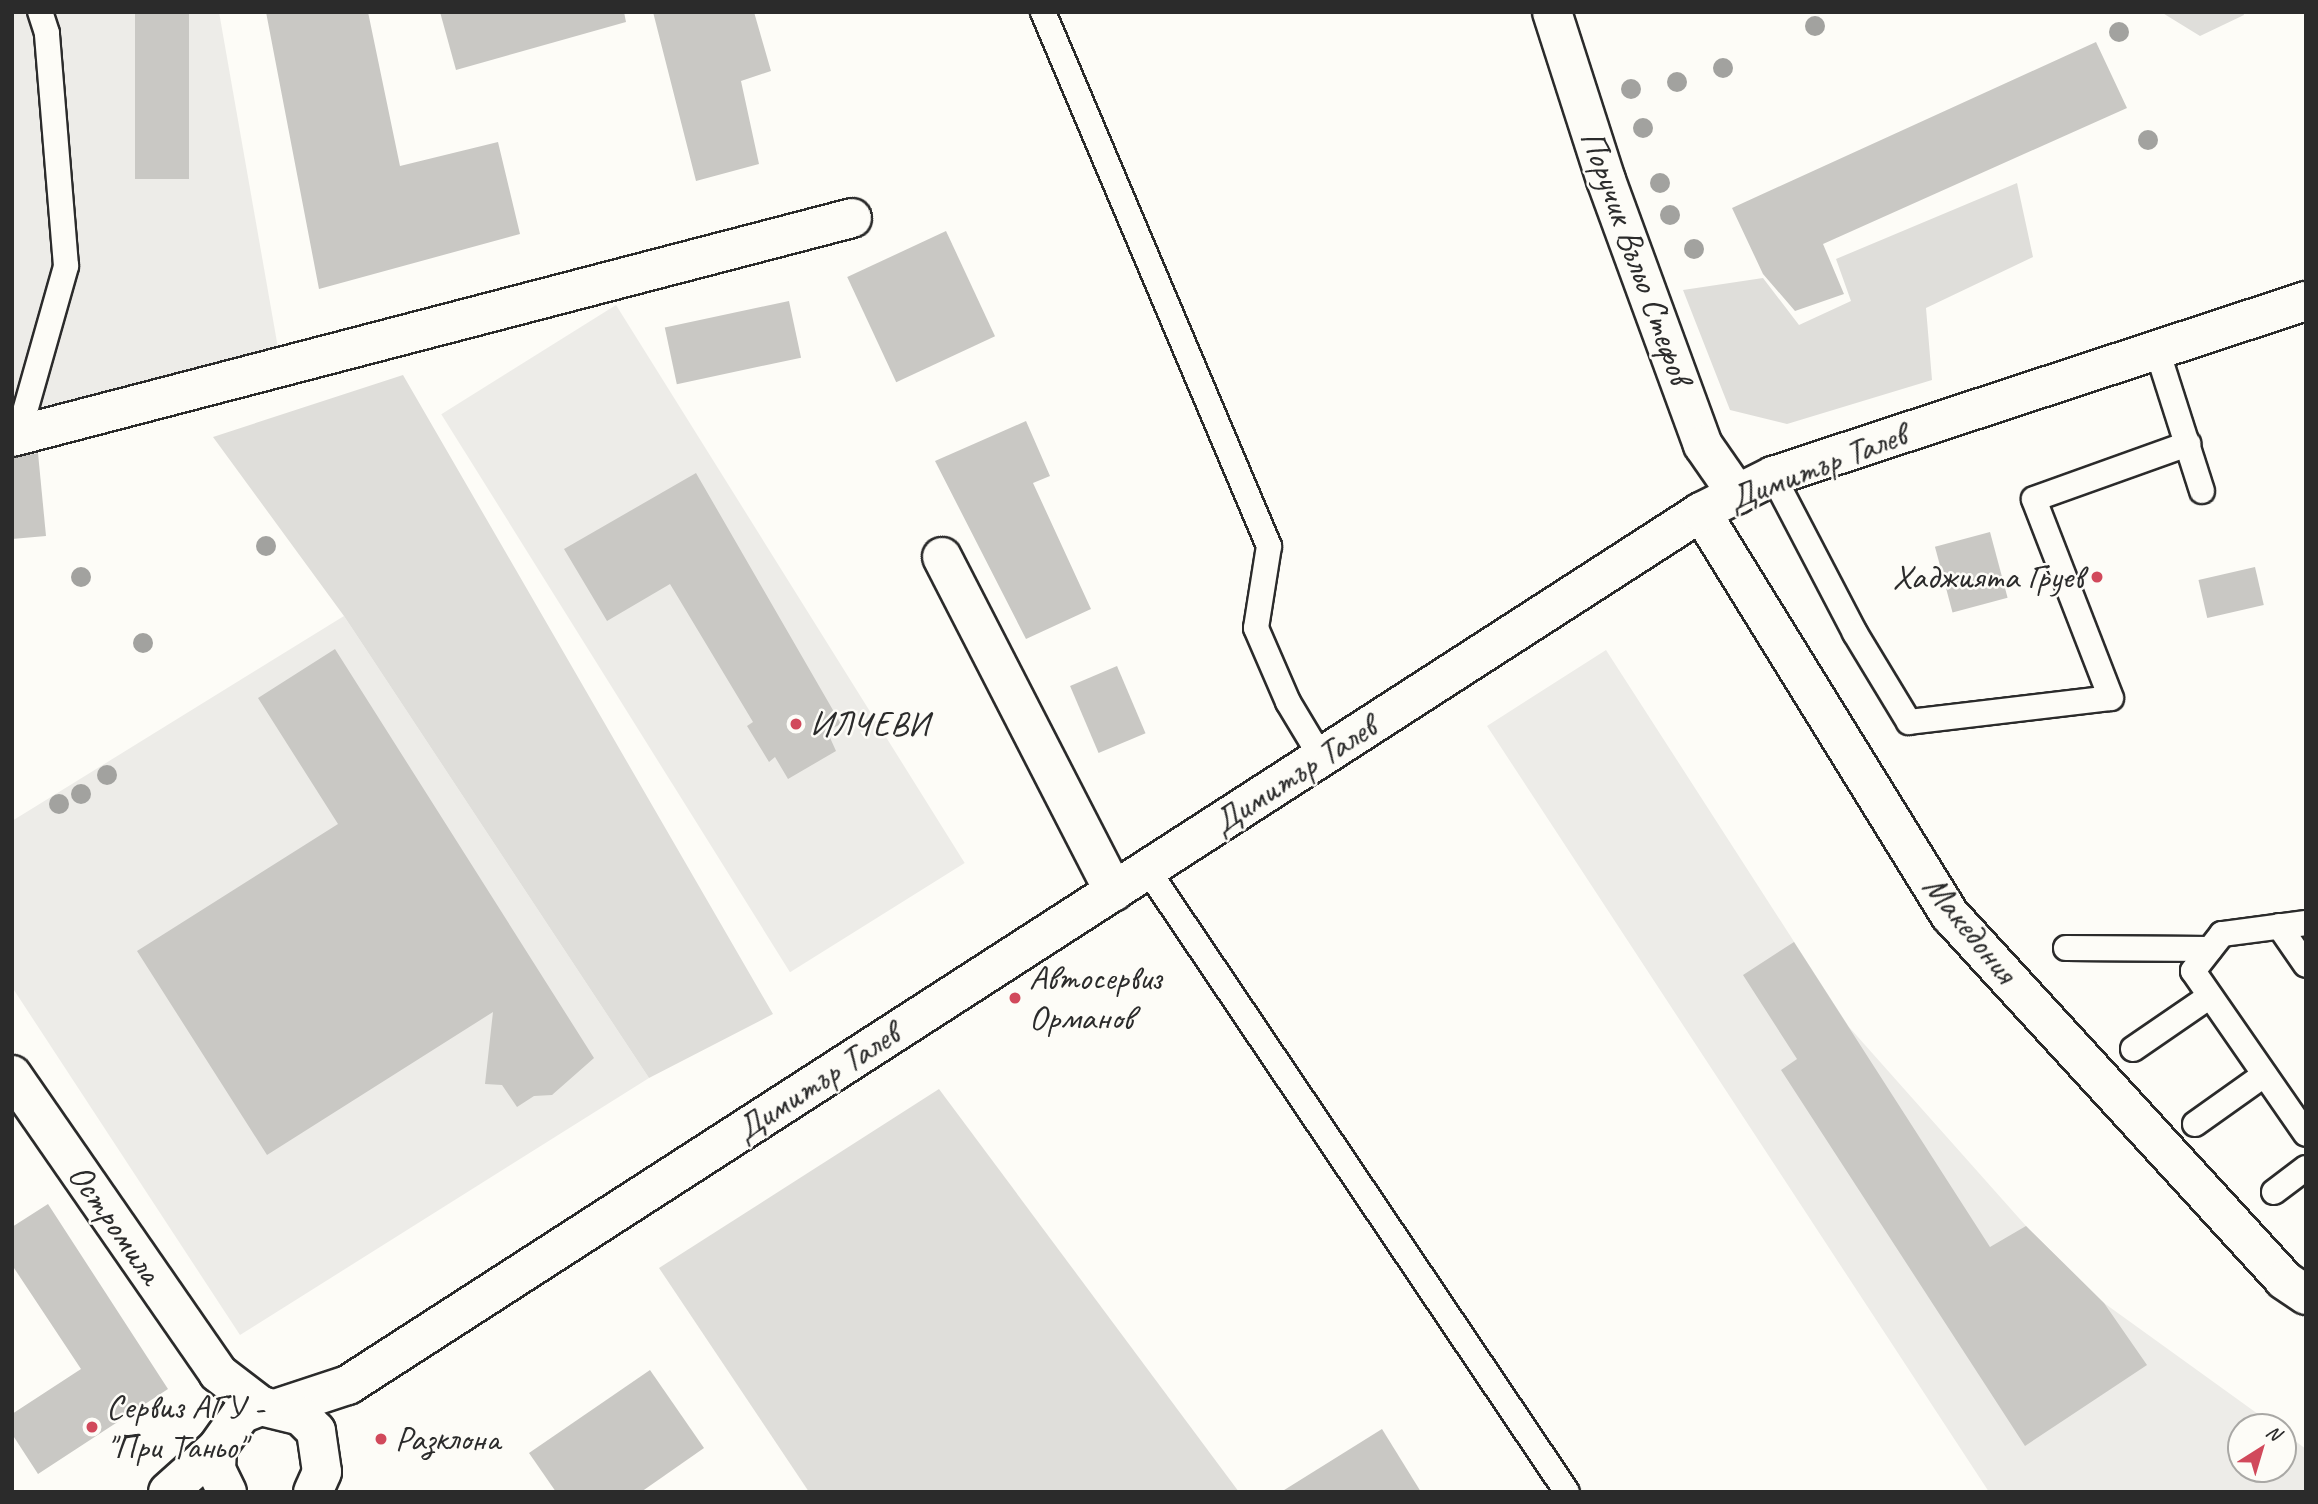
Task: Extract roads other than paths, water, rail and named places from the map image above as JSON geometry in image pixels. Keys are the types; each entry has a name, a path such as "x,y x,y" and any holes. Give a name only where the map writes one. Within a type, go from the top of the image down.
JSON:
{"street":[{"name":"Поручик Въльо Стефов","path":"1552,12 1606,180 1703,445 1737,494"},
{"path":"15,436 852,218"},
{"name":"Димитър Талев","path":"168,1492 241,1414 348,1385 1701,512 1773,476 2306,301"},
{"name":"Македония","path":"1701,512 1951,916 2284,1280 2305,1293"},
{"path":"942,557 1114,891"},
{"name":"Остромила","path":"12,1075 218,1373 271,1407 316,1431 323,1451"},
{"name":"Остромила","path":"218,1373 221,1438 216,1469 227,1492"},
{"path":"314,1492 322,1472 323,1451 348,1385"}],"lane":[{"path":"15,436 66,266 47,33 40,12"},
{"path":"1043,12 1269,545 1256,628 1288,702 1321,757"},
{"path":"2157,350 2202,491"},
{"path":"1773,476 1855,633 1909,722 2111,698 2034,499 2188,444"},
{"path":"1147,869 1567,1492"},
{"path":"2306,923 2222,934 2193,971 2306,1135"},
{"path":"2279,926 2306,965"},
{"path":"2066,948 2210,949"},
{"path":"2133,1049 2210,996"},
{"path":"2195,1124 2264,1074"},
{"path":"2274,1192 2306,1168"}],"place":[{"name":"Хаджията Груев","path":"2097,577"},
{"name":"ИЛЧЕВИ","path":"796,724"},
{"name":"Автосервиз Орманов","path":"1015,998"},
{"name":"Сервиз АГУ - \"При Таньо\"","path":"92,1427"},
{"name":"Разклона","path":"381,1439"}]}
